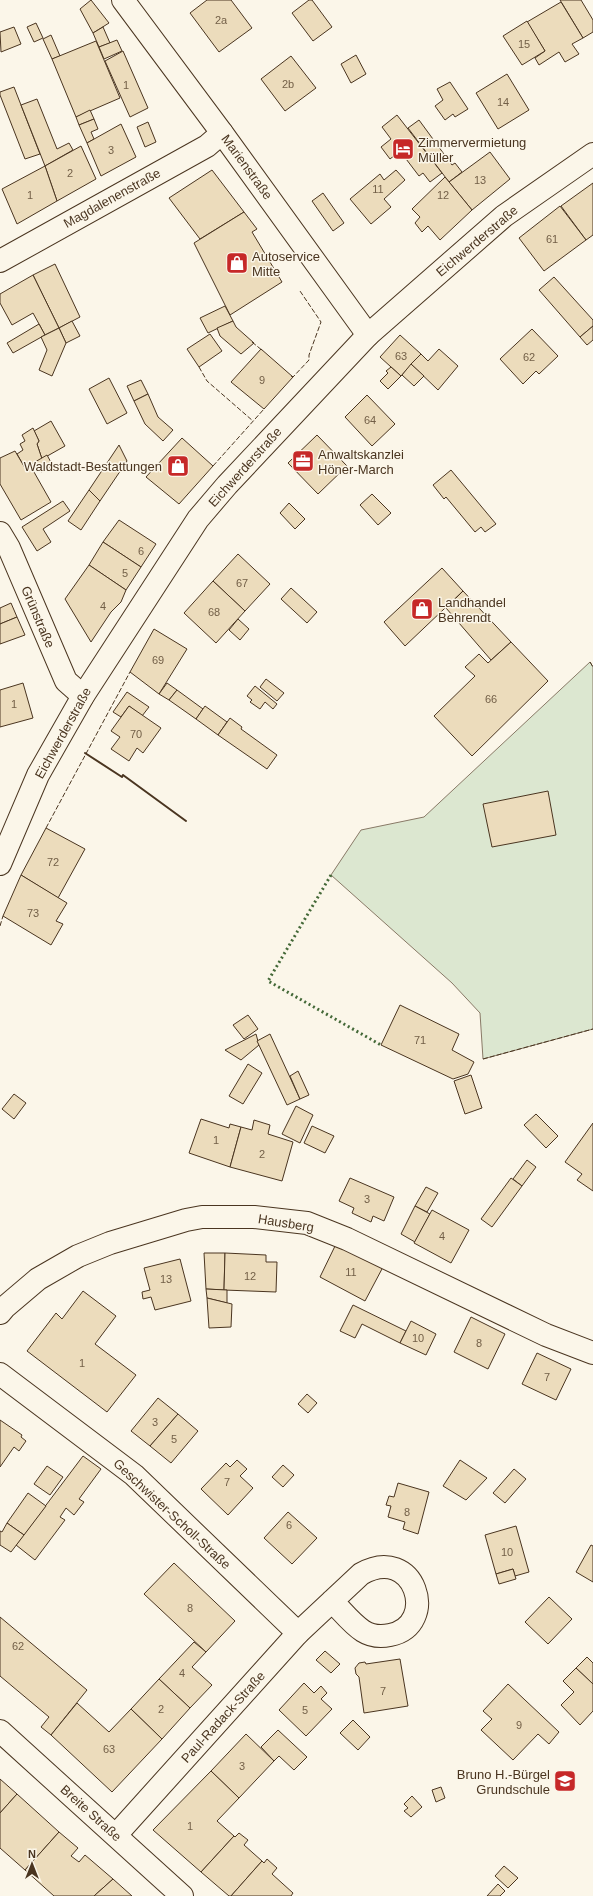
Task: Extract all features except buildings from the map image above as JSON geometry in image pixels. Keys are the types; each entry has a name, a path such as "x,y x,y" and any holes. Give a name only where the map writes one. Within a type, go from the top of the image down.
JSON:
{"street":[{"name":"Marienstraße","path":"123,0 222,133 368,335"},
{"name":"Magdalenenstraße","path":"0,261 207,146 222,133"},
{"name":"Eichwerderstraße","path":"2,850 38,775 83,696 198,519 227,485 368,335 504,216 593,154"},
{"name":"Grünstraße","path":"0,533 66,681 83,696"},
{"name":"Hausberg","path":"0,1313 4,1307 38,1279 78,1256 110,1243 186,1220 202,1217 254,1217 307,1224 347,1239 546,1335 593,1354"},
{"name":"Geschwister-Scholl-Straße","path":"0,1374 134,1474 298,1633"},
{"name":"Paul-Radack-Straße","path":"116,1835 298,1633 332,1601"},
{"name":"Breite Straße","path":"0,1731 182,1896"}],"green space":[{"path":"590,662 593,667 593,1029 483,1059 480,1013 452,983 331,875 361,830 424,817"}],"hedge":[{"path":"331,875 268,981 381,1045"}],"fence":[{"path":"291,376 293,377 309,360 309,355 321,322 300,291"},
{"path":"252,342 263,351"},
{"path":"199,367 207,381 253,421"},
{"path":"213,466 264,409"},
{"path":"590,662 593,667"},
{"path":"46,828 130,672"},
{"path":"0,926 3,916"},
{"path":"483,1059 593,1029"}],"wall":[{"path":"85,753 122,777 123,775 186,821"}],"place":[{"name":"Zimmervermietung Müller","path":"403,149"},
{"name":"Autoservice Mitte","path":"237,263"},
{"name":"Anwaltskanzlei Höner-March","path":"303,461"},
{"name":"Waldstadt-Bestattungen","path":"178,466"},
{"name":"Landhandel Behrendt","path":"422,609"},
{"name":"Bruno H.-Bürgel Grundschule","path":"565,1781"}]}
